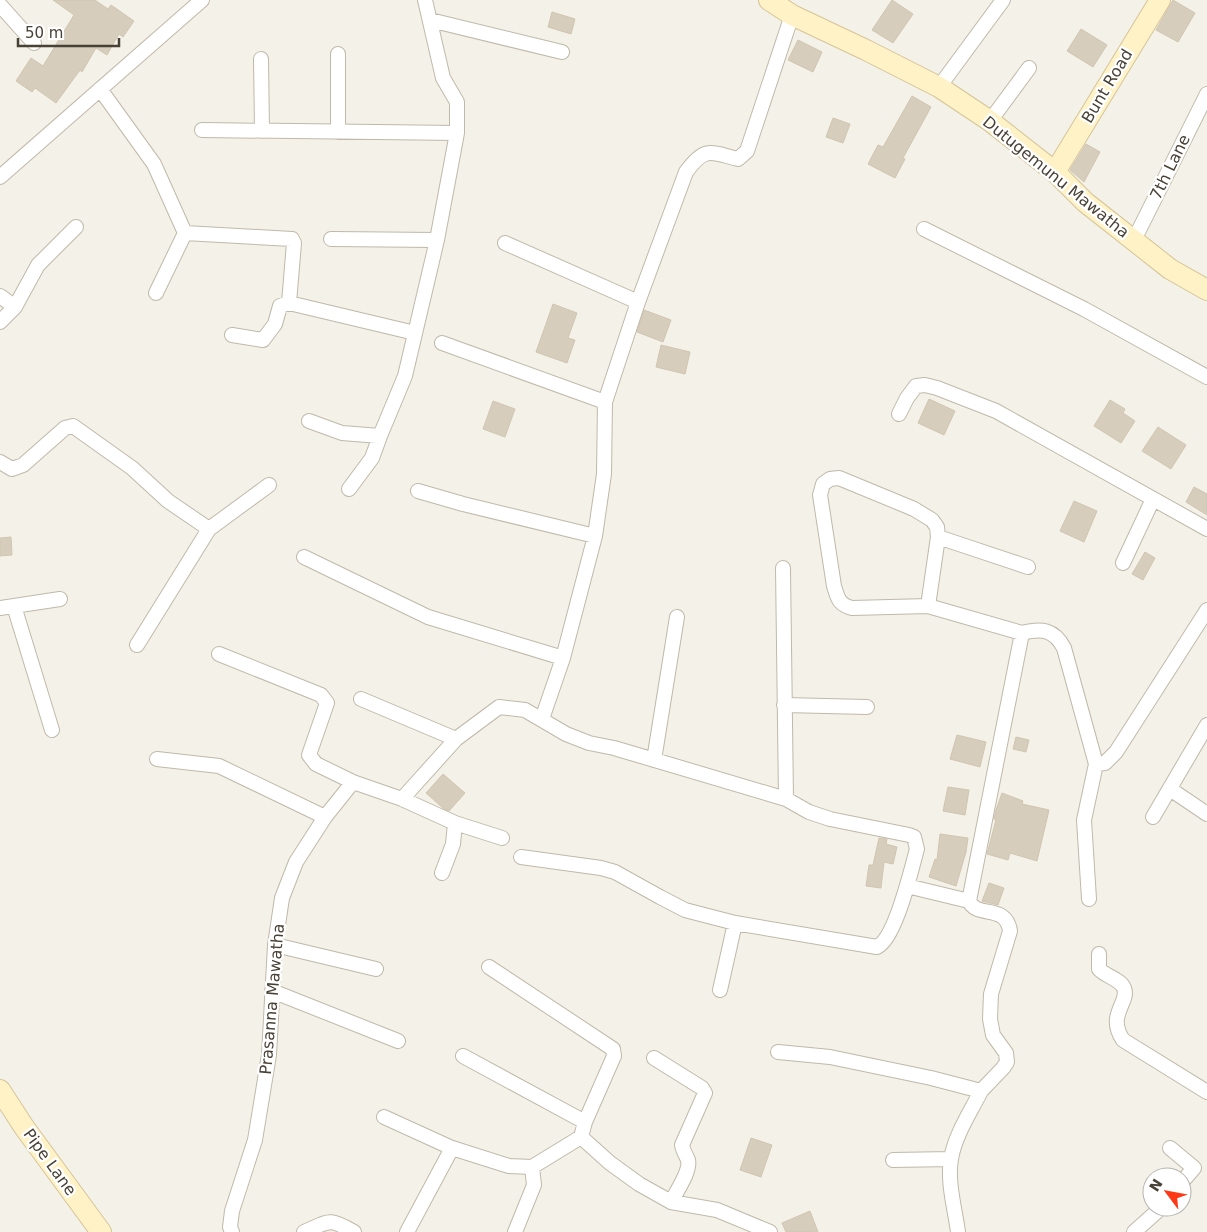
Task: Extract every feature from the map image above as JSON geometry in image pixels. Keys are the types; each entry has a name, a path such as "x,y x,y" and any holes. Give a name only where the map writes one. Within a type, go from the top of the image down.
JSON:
{"street":[{"path":"0,177 202,0"},
{"path":"348,489 372,458 405,376 437,240 457,133 457,102 442,78 425,0"},
{"name":"Dutugemunu Mawatha","path":"769,0 792,16 866,50 939,87 990,121 1056,172 1085,202 1170,269 1207,290"},
{"path":"939,87 1003,0"},
{"name":"Bunt Road","path":"1056,172 1160,0"},
{"path":"0,5 34,43"},
{"path":"542,719 564,658 595,536 604,474 604,402 638,302 686,172 696,158 711,152 738,159 747,151 792,16"},
{"path":"430,20 562,52"},
{"path":"338,54 338,132"},
{"path":"261,59 262,131"},
{"path":"990,121 1029,68"},
{"path":"100,89 154,164 185,233 156,293"},
{"name":"7th Lane","path":"1134,240 1207,94"},
{"path":"202,130 457,133"},
{"path":"0,322 15,307 38,265 76,227"},
{"path":"924,229 1084,309 1207,377"},
{"path":"185,233 292,239 294,243 289,304"},
{"path":"331,239 437,240"},
{"path":"505,243 638,302"},
{"path":"0,296 15,307"},
{"path":"232,335 263,340 275,324 280,306 289,304 415,333"},
{"path":"442,343 604,402"},
{"path":"899,414 916,386 925,385 937,388 996,411 1207,529"},
{"path":"309,421 342,433 380,436"},
{"path":"0,462 12,469 23,465 65,428 73,426 132,468 168,501 209,529"},
{"path":"928,606 938,537 937,527 932,520 914,508 839,478 830,479 823,484 820,495 834,586 838,598 843,605 852,608 928,606 1022,634 1034,630 1043,630 1060,641 1064,648 1096,764 1084,820 1089,899"},
{"path":"137,645 209,529 269,485"},
{"path":"418,491 463,504 595,536"},
{"path":"1123,563 1153,499"},
{"path":"938,537 1028,567"},
{"path":"304,557 428,616 564,658"},
{"path":"784,568 786,799"},
{"path":"0,608 60,599"},
{"path":"14,606 52,730"},
{"path":"1096,764 1105,763 1116,752 1207,610"},
{"path":"654,760 678,616"},
{"path":"958,1232 951,1179 951,1159 958,1136 981,1091 1007,1062 1006,1053 993,1035 990,1019 991,994 1010,931 1010,925 1001,915 976,909 971,906 969,901 1022,634"},
{"path":"219,654 321,695 327,703 309,755 316,764 353,782 402,799 455,823 502,838"},
{"path":"362,699 456,739"},
{"path":"784,705 867,707"},
{"path":"402,799 456,739 499,707 525,710 566,734 589,743 614,748 786,799 808,812 914,837 918,849 891,932 882,944 877,947 734,923 685,910 614,872 600,868 521,857"},
{"path":"1153,817 1207,725"},
{"path":"156,759 219,766 325,817"},
{"name":"Prasanna Mawatha","path":"232,1232 230,1227 232,1211 257,1130 269,1055 275,945 282,898 296,862 325,817 353,782"},
{"path":"1170,789 1207,814"},
{"path":"442,873 453,844 455,823"},
{"path":"906,886 969,901"},
{"path":"720,990 734,923"},
{"path":"275,945 376,969"},
{"path":"1099,954 1098,969 1120,983 1124,988 1125,994 1117,1018 1118,1033 1123,1040 1207,1092"},
{"path":"384,1117 452,1148 509,1166 532,1167 581,1137 585,1122 614,1056 613,1049 489,967"},
{"path":"272,991 398,1041"},
{"path":"778,1052 830,1057 931,1078 981,1091"},
{"path":"463,1056 585,1122"},
{"path":"654,1058 702,1088 705,1093 682,1145 683,1152 688,1160 688,1168 671,1202"},
{"name":"Pipe Lane","path":"0,1090 24,1127 102,1232"},
{"path":"581,1137 610,1163 639,1184 671,1202 717,1210 770,1232"},
{"path":"408,1232 452,1148"},
{"path":"1170,1148 1194,1168 1192,1170"},
{"path":"893,1160 951,1159"},
{"path":"515,1232 534,1185 532,1167"},
{"path":"1134,1232 1151,1217"},
{"path":"304,1232 330,1221 337,1222 354,1232"}],"building":[{"path":"53,0 95,0 108,9 111,5 134,21 123,37 119,34 107,55 96,48 82,72 80,70 56,103 35,88 32,92 16,81 31,58 43,66 74,15"},
{"path":"892,0 913,14 893,43 872,30"},
{"path":"1173,0 1195,13 1178,42 1156,30"},
{"path":"552,12 575,19 571,34 548,27"},
{"path":"1081,29 1107,45 1093,67 1067,51"},
{"path":"798,40 822,52 813,72 788,60"},
{"path":"912,96 931,107 903,158 905,159 895,178 868,164 878,145 883,147"},
{"path":"833,118 850,124 843,143 826,137"},
{"path":"1086,144 1100,152 1084,182 1070,170"},
{"path":"553,304 577,313 568,338 575,340 567,363 536,352"},
{"path":"644,310 671,320 663,342 637,332"},
{"path":"661,345 690,352 685,374 656,367"},
{"path":"929,399 955,411 944,435 918,423"},
{"path":"1110,400 1125,409 1123,413 1135,421 1121,443 1094,426"},
{"path":"493,401 515,409 505,437 483,429"},
{"path":"1158,427 1186,445 1171,469 1142,451"},
{"path":"1194,487 1207,494 1207,515 1186,502"},
{"path":"1074,501 1097,511 1084,542 1060,531"},
{"path":"11,537 12,555 0,556 0,538"},
{"path":"1145,552 1155,558 1143,580 1132,574"},
{"path":"957,735 986,742 980,767 950,759"},
{"path":"1016,737 1029,740 1026,752 1013,749"},
{"path":"443,774 465,793 449,811 444,809 426,793"},
{"path":"948,787 969,790 965,815 943,811"},
{"path":"1002,793 1023,801 1022,804 1049,810 1037,861 1010,853 1008,860 987,854 996,820 994,819 996,810"},
{"path":"940,834 968,838 956,886 929,877 935,859 937,860"},
{"path":"879,838 887,839 886,844 897,847 893,864 884,862 881,888 866,886 869,865 873,865"},
{"path":"989,883 1004,888 998,905 982,901"},
{"path":"751,1138 772,1145 761,1177 740,1170"},
{"path":"810,1211 818,1232 786,1232 782,1223"}]}
